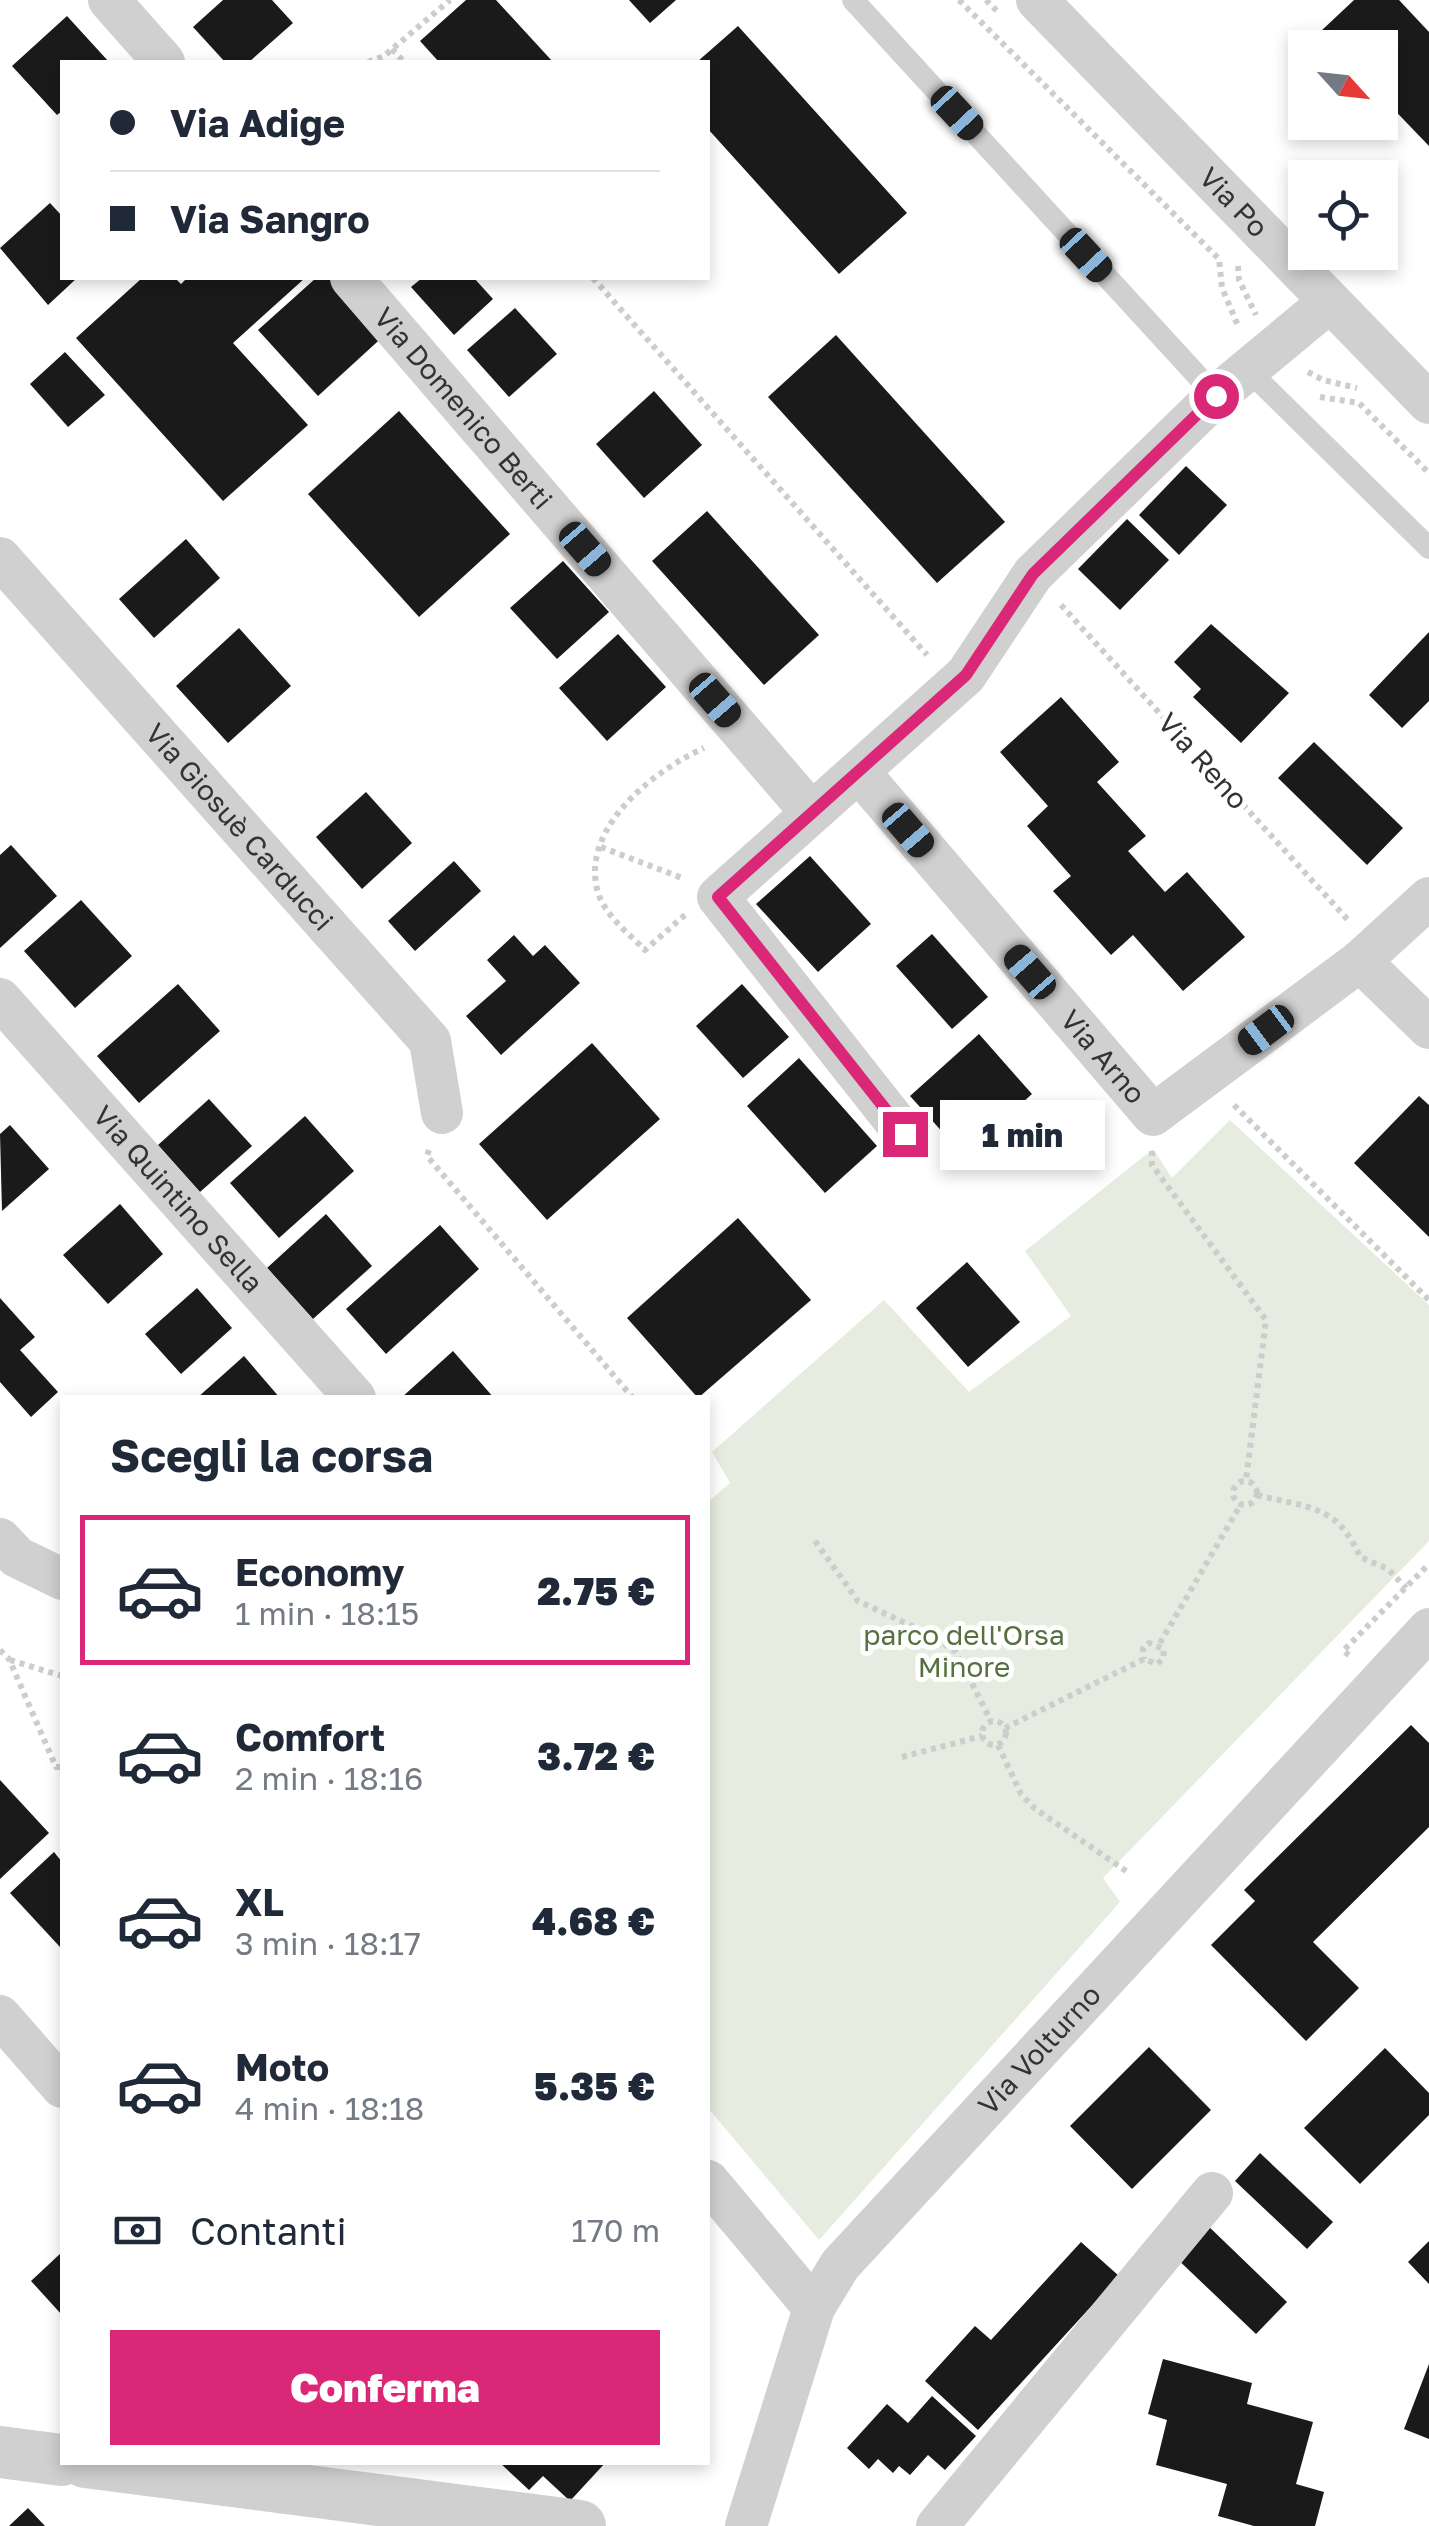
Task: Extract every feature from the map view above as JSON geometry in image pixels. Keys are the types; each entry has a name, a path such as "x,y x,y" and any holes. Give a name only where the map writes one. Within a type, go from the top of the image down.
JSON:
{"street":[{"path":"109,0 162,60"},
{"name":"Via Po","path":"1037,0 1429,404"},
{"name":"Via Domenico Berti","path":"353,280 810,810"},
{"path":"905,1134 715,894 954,686 1033,574 1242,373 1328,304"},
{"name":"Via Giosuè Carducci","path":"0,558 430,1041 442,1112"},
{"name":"Via Arno","path":"859,772 1153,1115"},
{"path":"1153,1115 1366,954 1429,898"},
{"path":"1366,954 1429,1028"},
{"name":"Via Quintino Sella","path":"0,1000 352,1395"},
{"path":"0,1539 17,1557 60,1578"},
{"name":"Via Volturno","path":"746,2526 814,2308 840,2264 1429,1630"},
{"path":"0,2016 60,2085"},
{"path":"710,2183 814,2308"},
{"path":"937,2526 1212,2193"},
{"path":"0,2452 60,2460"},
{"path":"128,2465 580,2526"}],"lane":[{"path":"853,0 1429,548"}],"path":[{"path":"372,60 392,49 450,0"},
{"path":"959,0 1219,260 1222,288 1241,332 1242,373 1314,395 1359,403 1429,473"},
{"path":"392,49 402,60"},
{"path":"596,280 954,686"},
{"name":"Via Reno","path":"1033,574 1366,954"},
{"path":"602,846 715,894 646,950 606,910 597,889 595,863 602,846 622,810 646,783 672,762 741,730"},
{"path":"1205,1076 1429,1300"},
{"path":"442,1112 427,1156 630,1395"},
{"path":"1153,1115 1152,1165 1266,1320 1246,1480 1233,1489 1235,1500 1242,1504 1250,1504 1258,1495"},
{"path":"1246,1480 1256,1486 1258,1495"},
{"path":"1258,1495 1326,1510 1352,1538 1360,1557 1388,1569 1406,1588"},
{"path":"1144,1659 1153,1665 1163,1660 1160,1644 1242,1504"},
{"path":"815,1541 858,1602 931,1634 956,1652 991,1721 1005,1728"},
{"path":"1144,1659 1146,1645 1160,1644"},
{"path":"0,1650 9,1660 56,1767 60,1767"},
{"path":"1005,1728 1144,1659"},
{"path":"9,1660 60,1675"},
{"path":"991,1721 982,1728 986,1743 998,1744 1006,1736 1005,1728"},
{"path":"902,1757 982,1736"},
{"path":"998,1744 1022,1794 1034,1808 1129,1874"}],"green space":[{"name":"parco dell'Orsa Minore","path":"1230,1120 1429,1305 1429,1541 1103,1878 1120,1902 819,2240 710,2110 710,1500 730,1483 712,1452 884,1300 969,1392 1071,1316 1025,1251 1153,1149 1172,1178"}],"building":[{"path":"223,0 272,0 293,23 251,60 223,60 193,27"},
{"path":"466,0 496,0 551,60 437,60 420,41"},
{"path":"629,0 676,0 650,23"},
{"path":"1354,0 1399,0 1429,32 1429,146 1398,114 1398,30 1322,30"},
{"path":"67,16 107,60 60,60 57,115 12,66"},
{"path":"738,26 907,213 839,274 710,131 710,60 699,60"},
{"path":"50,203 60,214 60,280 75,280 48,305 0,248"},
{"path":"140,280 177,280 181,284 185,280 303,280 233,343 308,425 223,501 76,338"},
{"path":"314,280 341,280 388,332 318,396 258,330"},
{"path":"420,280 476,280 493,299 454,335 411,287"},
{"path":"515,308 557,354 509,397 467,350"},
{"path":"836,335 1005,522 937,583 768,397"},
{"path":"65,352 105,395 68,427 30,384"},
{"path":"654,391 702,445 644,498 596,444"},
{"path":"399,411 510,534 419,617 308,494"},
{"path":"1186,466 1227,505 1179,555 1139,515"},
{"path":"707,511 819,635 764,685 652,561"},
{"path":"1127,519 1169,560 1120,610 1078,569"},
{"path":"186,539 220,578 154,638 119,599"},
{"path":"563,561 609,612 557,659 510,608"},
{"path":"1211,624 1289,693 1241,743 1193,697 1201,689 1174,662"},
{"path":"239,628 291,686 228,743 176,686"},
{"path":"1429,632 1429,701 1402,728 1369,695"},
{"path":"618,634 666,687 607,741 559,688"},
{"path":"1061,697 1119,762 1097,782 1146,836 1128,851 1165,892 1187,872 1245,937 1183,991 1133,935 1111,955 1053,891 1071,876 1027,826 1048,806 1000,752"},
{"path":"1314,742 1403,828 1367,865 1278,778"},
{"path":"366,792 412,843 362,889 316,837"},
{"path":"11,845 57,896 0,948 0,855"},
{"path":"810,856 871,924 818,972 756,904"},
{"path":"454,861 481,891 415,951 388,921"},
{"path":"81,900 132,956 75,1008 24,951"},
{"path":"932,934 988,997 952,1029 896,966"},
{"path":"514,935 533,956 545,945 580,983 501,1055 466,1016 506,981 487,960"},
{"path":"178,984 220,1031 139,1103 97,1056"},
{"path":"742,984 789,1037 743,1078 696,1026"},
{"path":"979,1034 1032,1094 964,1156 910,1096"},
{"path":"592,1043 660,1119 547,1220 479,1144"},
{"path":"799,1058 877,1146 825,1193 747,1106"},
{"path":"1419,1096 1429,1105 1429,1237 1354,1163"},
{"path":"209,1099 252,1146 200,1192 158,1145"},
{"path":"305,1116 354,1171 279,1238 230,1183"},
{"path":"10,1125 49,1169 2,1211 0,1134"},
{"path":"120,1204 163,1254 108,1304 63,1255"},
{"path":"326,1214 372,1266 313,1319 267,1268"},
{"path":"738,1218 811,1300 701,1395 695,1395 627,1318"},
{"path":"440,1225 479,1269 386,1354 346,1309"},
{"path":"967,1262 1020,1322 968,1367 916,1308"},
{"path":"197,1288 232,1328 181,1374 145,1334"},
{"path":"0,1298 35,1337 20,1350 58,1392 31,1417 0,1382"},
{"path":"453,1351 491,1395 404,1395"},
{"path":"244,1356 277,1395 200,1395"},
{"path":"1411,1725 1429,1743 1429,1827 1313,1942 1359,1988 1306,2041 1211,1945 1255,1901 1244,1890"},
{"path":"0,1780 49,1833 0,1879"},
{"path":"54,1852 60,1860 60,1947 10,1893"},
{"path":"1149,2047 1211,2110 1132,2189 1070,2126"},
{"path":"1385,2048 1429,2093 1429,2115 1360,2184 1304,2128"},
{"path":"1260,2153 1333,2222 1307,2249 1235,2181"},
{"path":"1203,2221 1287,2302 1256,2334 1172,2254"},
{"path":"1429,2241 1429,2284 1408,2262"},
{"path":"1081,2242 1119,2276 978,2430 925,2381 975,2326 991,2340"},
{"path":"60,2254 60,2313 31,2281"},
{"path":"1163,2359 1252,2383 1247,2404 1313,2422 1296,2484 1324,2492 1315,2526 1254,2526 1218,2516 1227,2484 1156,2465 1167,2420 1148,2414"},
{"path":"1429,2364 1429,2439 1404,2429"},
{"path":"932,2396 976,2436 945,2470 928,2455 910,2475 899,2466 893,2473 878,2459 869,2469 847,2448 887,2404 908,2423"},
{"path":"502,2465 603,2465 570,2501 543,2476 529,2490"},
{"path":"28,2508 45,2526 9,2526"}],"route":[{"path":"905,1134 718,897 810,810 859,772 966,675 1033,574 1216,396"}]}
